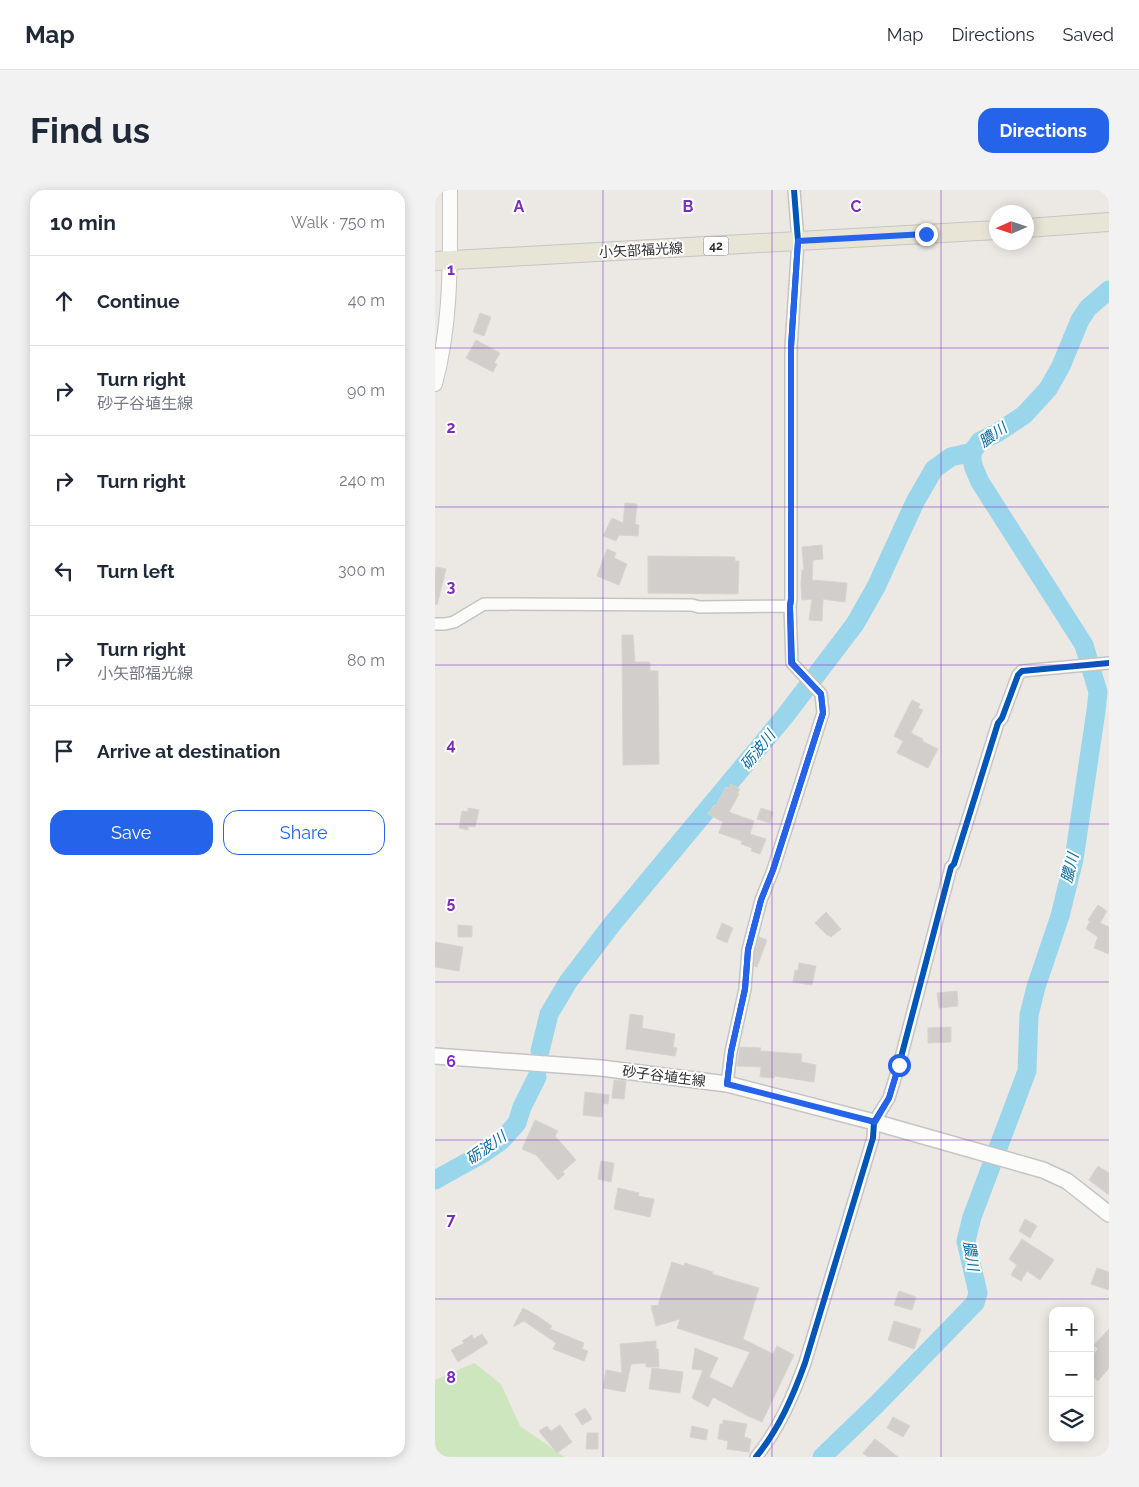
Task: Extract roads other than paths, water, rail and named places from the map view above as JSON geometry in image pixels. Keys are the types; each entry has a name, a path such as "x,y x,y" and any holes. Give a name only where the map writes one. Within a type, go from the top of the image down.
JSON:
{"main road":[{"path":"1034,227 1109,222"},
{"name":"小矢部福光線","path":"442,261 989,230"},
{"name":"砂子谷埴生線","path":"435,1056 601,1068 727,1084 875,1122 1043,1170 1067,1181 1109,1214"}],"street":[{"path":"435,384 442,360 449,305 442,261 450,190"},
{"path":"727,1084 731,1052 745,989 748,950 761,900 773,870 823,713 821,694 791,663 791,347 798,241 794,190"},
{"path":"435,624 454,622 484,604 692,605 699,607 790,606"},
{"path":"755,1457 770,1440 795,1390 873,1138 875,1122 889,1098 951,867 954,864 998,723 1002,718 1018,674 1022,671 1063,666 1109,663"}],"waterway":[{"name":"膿川","path":"822,1457 877,1404 975,1303 978,1293 966,1241 972,1217 1027,1071 1029,1015 1036,987 1060,916 1074,859 1098,692 1084,645 980,482 974,468 972,452 980,441 997,433 1024,415 1048,389 1061,366 1080,320 1088,308 1109,290"},
{"name":"砺波川","path":"540,1051 549,1014 568,982 613,923 785,716 855,624 876,587 915,502 934,469 951,457 972,452"},
{"name":"砺波川","path":"435,1180 482,1154 501,1141 517,1123 522,1107 537,1077"}]}
